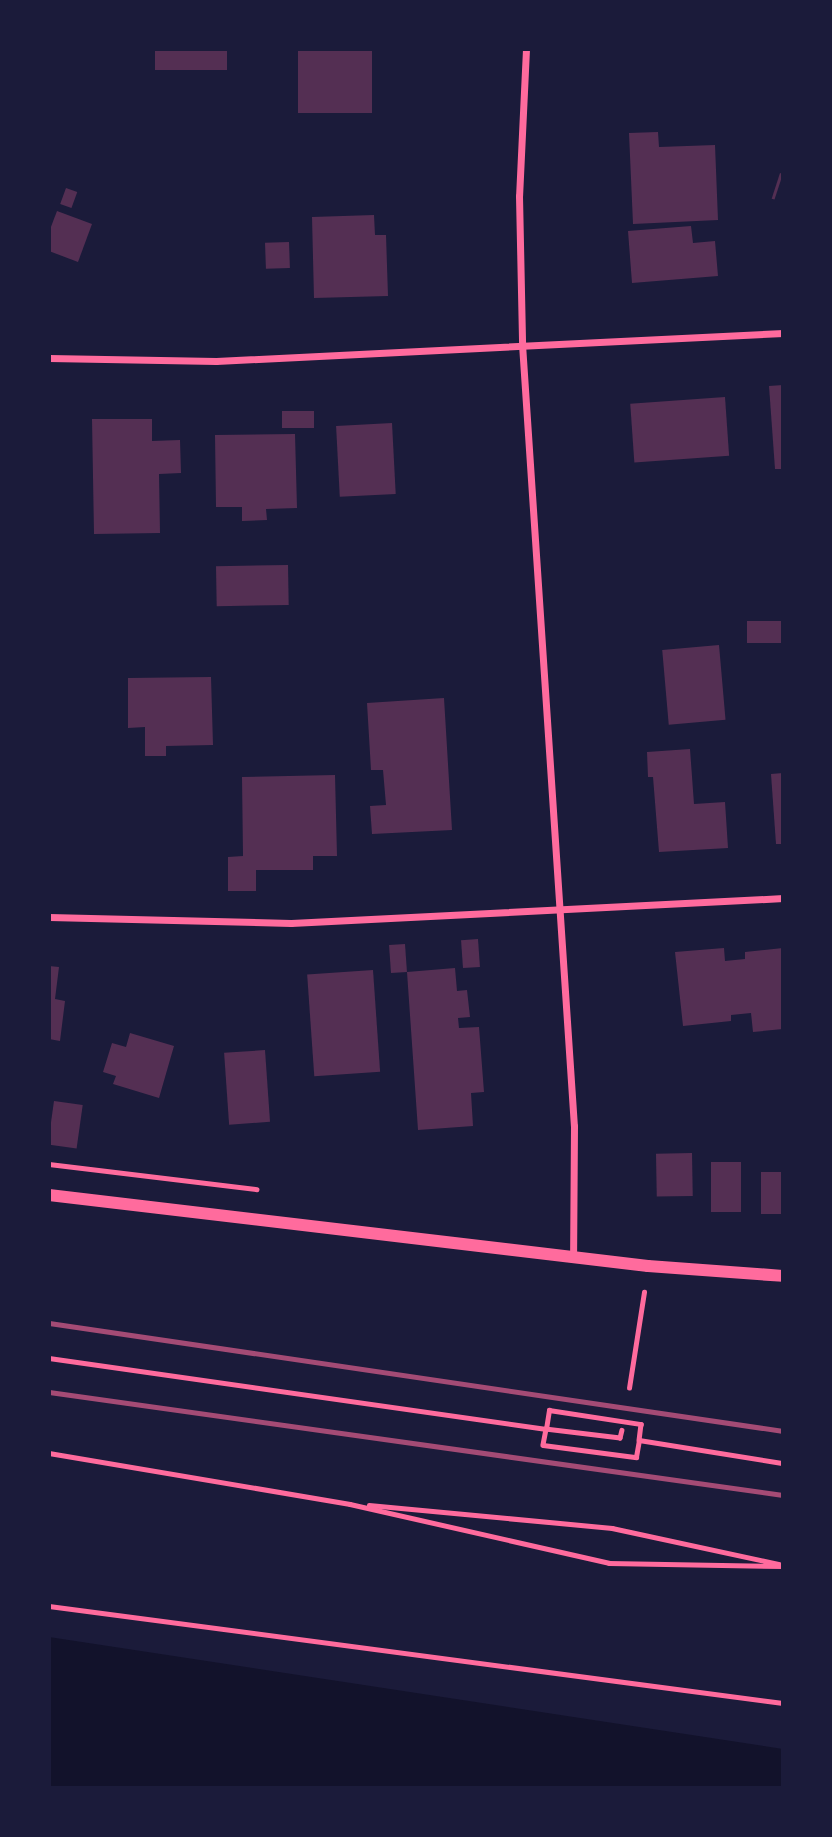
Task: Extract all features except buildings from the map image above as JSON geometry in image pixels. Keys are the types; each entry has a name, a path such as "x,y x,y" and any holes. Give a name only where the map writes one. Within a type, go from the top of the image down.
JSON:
{"street":[{"path":"526,49 519,195 522,344 574,1126 573,1256"},
{"path":"49,358 216,361 783,332"},
{"path":"49,917 291,923 783,898"},
{"path":"49,1195 648,1266 783,1276"}],"path":[{"path":"629,1388 648,1266"},
{"path":"49,1358 546,1429 620,1438 622,1430"},
{"path":"549,1410 641,1424 639,1440 636,1457 543,1445 549,1410"},
{"path":"639,1440 783,1463"},
{"path":"49,1453 350,1504 609,1563 783,1566"},
{"path":"350,1504 612,1528 783,1566"},
{"path":"49,1606 783,1703"}],"shaded area":[{"path":"49,1637 783,1749 783,1788 49,1788"}],"railway":[{"path":"49,1323 783,1431"},
{"path":"49,1392 783,1495"}]}
